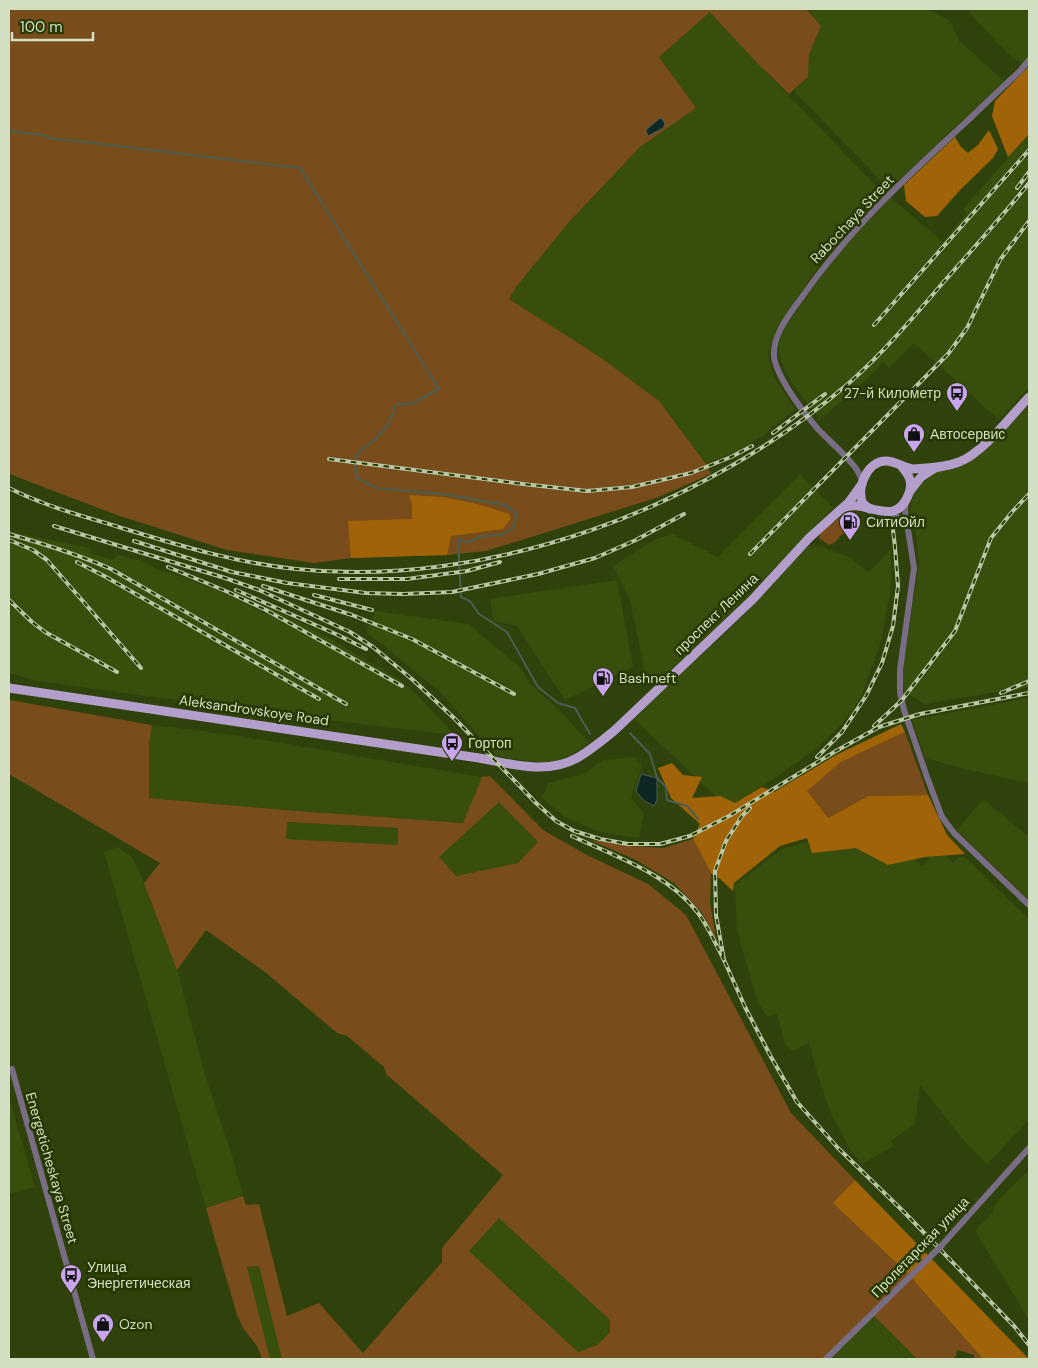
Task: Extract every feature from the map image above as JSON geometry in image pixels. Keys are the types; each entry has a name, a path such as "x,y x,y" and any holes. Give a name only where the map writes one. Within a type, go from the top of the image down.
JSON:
{"main road":[{"path":"870,509 863,504 860,492 862,483 874,466 885,461 912,469 957,463 971,455 988,441 1029,396"},
{"path":"902,467 910,478 911,483 908,495"},
{"path":"842,508 857,505 885,512 899,508 921,477 937,467"},
{"name":"проспект Ленина","path":"494,760 540,767 554,766 578,758 599,743 753,599 809,538 842,508 862,483"},
{"name":"Aleksandrovskoye Road","path":"9,688 494,760"}],"street":[{"name":"Rabochaya Street","path":"862,483 855,467 812,422 780,374 774,358 780,330 790,312 840,246 878,205 1019,72 1029,60"},
{"path":"855,467 863,469 874,466"},
{"path":"908,495 905,510 914,568 900,670 900,692 904,710 942,816 954,833 1029,905"},
{"path":"885,512 901,519 908,528"},
{"name":"Energeticheskaya Street","path":"10,1070 93,1359"},
{"name":"Пролетарская улица","path":"826,1359 939,1249 1029,1148"}],"shaded area":[{"path":"9,9 806,9 821,26 809,54 808,77 789,94 757,63 710,12 659,57 696,108 640,147 569,222 516,287 509,299 600,357 659,401 706,464 711,474 656,498 486,551 447,555 351,558 314,563 227,550 117,515 9,473"},
{"path":"806,9 927,9 949,20 959,41 1004,81 889,189 794,91 808,77 809,54 821,26"},
{"path":"966,9 1029,9 1029,55 1022,63 1008,54"},
{"path":"710,11 757,63 884,194 821,263 777,327 768,353 773,376 795,409 764,435 737,451 706,464 659,401 600,357 509,299 516,287 569,222 640,147 696,108 659,57"},
{"path":"1029,66 1029,134 1008,157 992,116 995,101"},
{"path":"989,130 998,149 993,158 960,190 937,216 925,217 906,201 904,185 955,137 961,147 968,153 978,145"},
{"path":"1029,134 1029,387 999,420 914,343 889,368 883,362 820,420 792,383 784,369 779,352 780,341 786,326 822,275 842,249 891,198 943,242 967,213 963,209"},
{"path":"1029,405 1029,687 924,704 904,691 902,675 919,564 916,534 910,509 914,493 923,482 936,472 952,469 977,457"},
{"path":"800,474 833,508 730,613 655,685 645,674 630,600 613,566 654,540 672,534 718,557"},
{"path":"409,495 443,497 481,505 509,514 511,518 503,529 451,536 447,555 351,558 348,521 412,519 412,504"},
{"path":"842,516 848,528 834,543 829,545 819,538 820,533"},
{"path":"9,532 90,548 90,553 112,560 118,555 141,561 162,571 236,598 264,614 268,606 327,637 400,680 455,735 293,716 37,681 9,673"},
{"path":"808,546 823,547 851,558 868,573 891,549 891,587 881,641 860,700 841,725 815,750 728,808 634,719 723,636"},
{"path":"617,580 633,667 565,700 517,626 494,621 490,599"},
{"path":"376,611 468,624 521,668 528,682 559,710 589,742 576,752 555,761 540,762 496,755 440,692 366,633"},
{"path":"1029,698 1029,782 949,765 925,757 912,720"},
{"path":"9,700 152,725 149,742 149,798 463,823 482,777 490,776 543,830 585,854 648,884 686,915 791,1113 855,1180 834,1203 908,1274 983,1359 974,1359 974,1355 957,1350 956,1356 952,1359 917,1359 871,1313 825,1359 282,1359 259,1266 247,1267 270,1359 262,1359 257,1346 243,1328 237,1315 206,1208 243,1196 246,1205 259,1204 287,1316 319,1303 363,1353 442,1262 442,1248 503,1175 386,1074 384,1067 347,1036 337,1033 265,972 206,930 177,970 144,883 160,863 9,774","holes":["499,802 538,842 518,863 456,876 439,857","287,822 398,828 398,845 286,839","499,1218 610,1320 610,1332 597,1345 578,1352 469,1251"]},
{"path":"901,724 905,732 841,762 807,791 828,818 868,796 928,795 947,835 965,854 925,857 888,865 856,848 812,853 807,838 780,846 734,883 733,891 711,873 693,839 700,824 671,798 658,768 672,763 683,775 702,777 692,798 720,796 735,803 762,787 774,792 836,755"},
{"path":"152,725 233,735 482,777 463,823 149,798 149,742"},
{"path":"905,732 928,795 868,796 828,818 806,791 841,762"},
{"path":"635,757 642,766 631,798 644,814 639,838 600,832 565,817 542,798 548,783 584,774 603,760"},
{"path":"983,799 1029,837 1029,900 957,830"},
{"path":"499,801 539,842 518,863 456,876 438,857"},
{"path":"286,822 399,828 398,845 286,839"},
{"path":"693,839 711,873 710,902 716,939 702,913 674,883 636,860 590,840 631,846 664,848"},
{"path":"806,842 810,849 896,842 922,866 938,848 954,863 959,857 965,857 1029,919 1029,1123 1027,1122 987,1164 965,1142 920,1085 915,1124 891,1141 893,1146 862,1164 851,1151 831,1114 809,1043 793,1051 785,1045 777,1014 767,1017 757,1000 737,931 735,885 782,849"},
{"path":"118,847 132,857 144,883 177,970 206,1078 231,1152 243,1196 206,1208 104,852"},
{"path":"9,1097 35,1187 9,1194"},
{"path":"1029,1170 1029,1320 975,1231 994,1211 994,1206 997,1202"},
{"path":"855,1180 1029,1359 983,1359 908,1274 833,1203"},
{"path":"499,1217 611,1320 611,1332 597,1345 578,1352 469,1251"},
{"path":"259,1266 282,1359 270,1359 246,1267"},
{"path":"871,1313 917,1359 825,1359"}],"water":[{"path":"660,118 665,124 663,128 648,136 646,130"},
{"path":"641,774 657,778 657,800 654,806 643,800 636,791"}],"waterway":[{"path":"9,131 43,135 53,139 300,168 439,389 411,404 396,404 389,423 375,440 362,449 355,459"},
{"path":"355,466 357,478 376,488 442,494 506,505 517,515 513,528 502,535 482,536 469,542 458,540 461,597 470,601 479,614 507,632 538,687 558,703 575,708 590,734"},
{"path":"630,733 650,754 657,778 666,787 667,800 687,806 698,819"}],"railway":[{"path":"874,325 1029,150"},
{"path":"1017,188 1029,172"},
{"path":"9,488 62,510 188,548 252,563 296,569 369,572 443,566 518,552 590,530 661,502 729,468 792,428 849,383 873,360 908,323 1029,183"},
{"path":"750,554 948,354 967,328 1000,260 1029,221"},
{"path":"773,433 825,394"},
{"path":"329,459 587,491 632,487 691,473 731,457 752,446"},
{"path":"874,726 902,700 955,631 991,538 1029,494"},
{"path":"134,541 232,572 287,583 366,593 452,592 538,574 595,558 636,540 684,514"},
{"path":"817,757 842,732 866,696 882,663 893,626 898,586 892,521"},
{"path":"54,526 259,590 350,632 373,647 413,680 454,718 536,803 556,821 574,831 600,839 628,844 660,844 690,836 729,816 879,727 920,714 1029,693"},
{"path":"9,534 111,569 346,704"},
{"path":"9,540 33,550 47,560 141,668"},
{"path":"77,562 319,699"},
{"path":"339,579 407,579 467,571 500,562"},
{"path":"168,567 266,610 402,686"},
{"path":"263,586 352,615 412,639 514,694"},
{"path":"236,590 366,649"},
{"path":"314,595 372,610"},
{"path":"9,600 45,632 117,672"},
{"path":"1001,693 1029,681"},
{"path":"750,808 742,816 726,841 715,871 716,915 724,960 745,1007 797,1102 838,1148 904,1212 1014,1326 1029,1345"},
{"path":"572,836 640,867 672,887 698,913 724,960"}],"place":[{"name":"27-й Километр","path":"957,412"},
{"name":"Автосервис","path":"914,453"},
{"name":"СитиОйл","path":"850,541"},
{"name":"Bashneft","path":"603,697"},
{"name":"Гортоп","path":"452,762"},
{"name":"Улица Энергетическая","path":"71,1294"},
{"name":"Ozon","path":"103,1343"}]}
